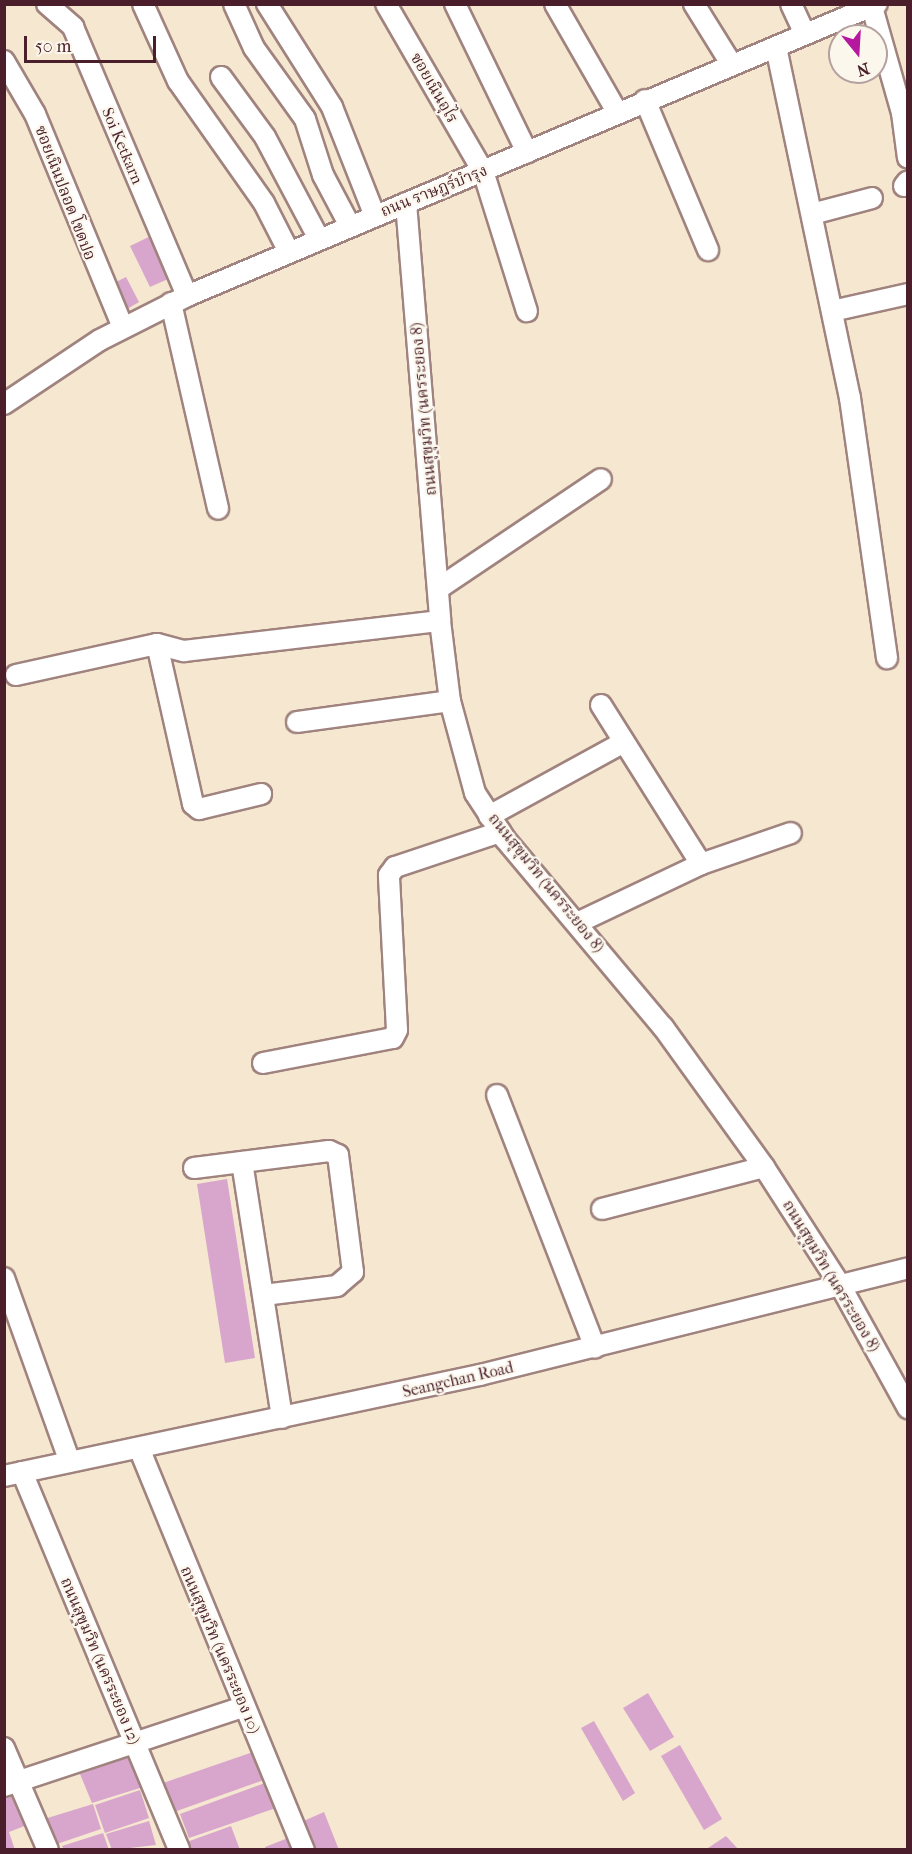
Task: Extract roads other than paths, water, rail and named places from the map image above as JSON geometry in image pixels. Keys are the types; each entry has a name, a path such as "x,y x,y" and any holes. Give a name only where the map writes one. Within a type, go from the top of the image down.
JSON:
{"street":[{"name":"Soi Ketkarn","path":"47,4 73,27 179,300 219,509"},
{"path":"143,4 178,81 264,203 289,252"},
{"path":"234,4 254,48 305,119 323,175 350,226"},
{"path":"267,4 332,107 375,216"},
{"name":"ซอยเนินอุไร","path":"386,4 483,171 527,311"},
{"path":"455,4 527,153"},
{"path":"555,4 617,112"},
{"path":"694,4 732,65"},
{"path":"791,4 805,34"},
{"name":"ถนน ราษฎร์บำรุง","path":"4,404 123,327 179,300 527,153 645,100 874,6"},
{"path":"874,6 902,113 908,158"},
{"path":"776,47 832,311 887,658"},
{"name":"ซอยเนินปลอด โขดปอ","path":"4,61 35,114 123,327"},
{"path":"222,77 265,136 319,239"},
{"path":"645,100 708,250"},
{"path":"812,214 872,198"},
{"name":"ถนนสุขุมวิท (นครระยอง 8)","path":"406,203 440,588 440,621 450,701 467,771 495,824 663,1027 764,1167 840,1285 908,1408"},
{"path":"832,311 908,294"},
{"path":"440,588 602,479"},
{"path":"16,675 157,644 184,651 440,621"},
{"path":"157,644 193,804 200,809 261,794"},
{"path":"297,722 450,701"},
{"path":"600,705 701,864"},
{"path":"263,1063 393,1038 398,1030 390,875 395,867 495,824 624,742"},
{"path":"577,923 701,864 791,833"},
{"path":"497,1095 595,1348"},
{"path":"194,1168 329,1150 342,1165 353,1272 338,1286 264,1295"},
{"path":"242,1162 282,1418"},
{"path":"602,1209 764,1167"},
{"name":"Seangchan Road","path":"14,1474 282,1418 595,1348 908,1268"},
{"path":"4,1278 70,1462"},
{"name":"ถนนสุขุมวิท (นครระยอง 10)","path":"139,1448 243,1707 304,1850"},
{"name":"ถนนสุขุมวิท (นครระยอง 12)","path":"14,1474 179,1850"},
{"path":"12,1784 243,1707"},
{"path":"4,1748 12,1784 48,1850"}]}
